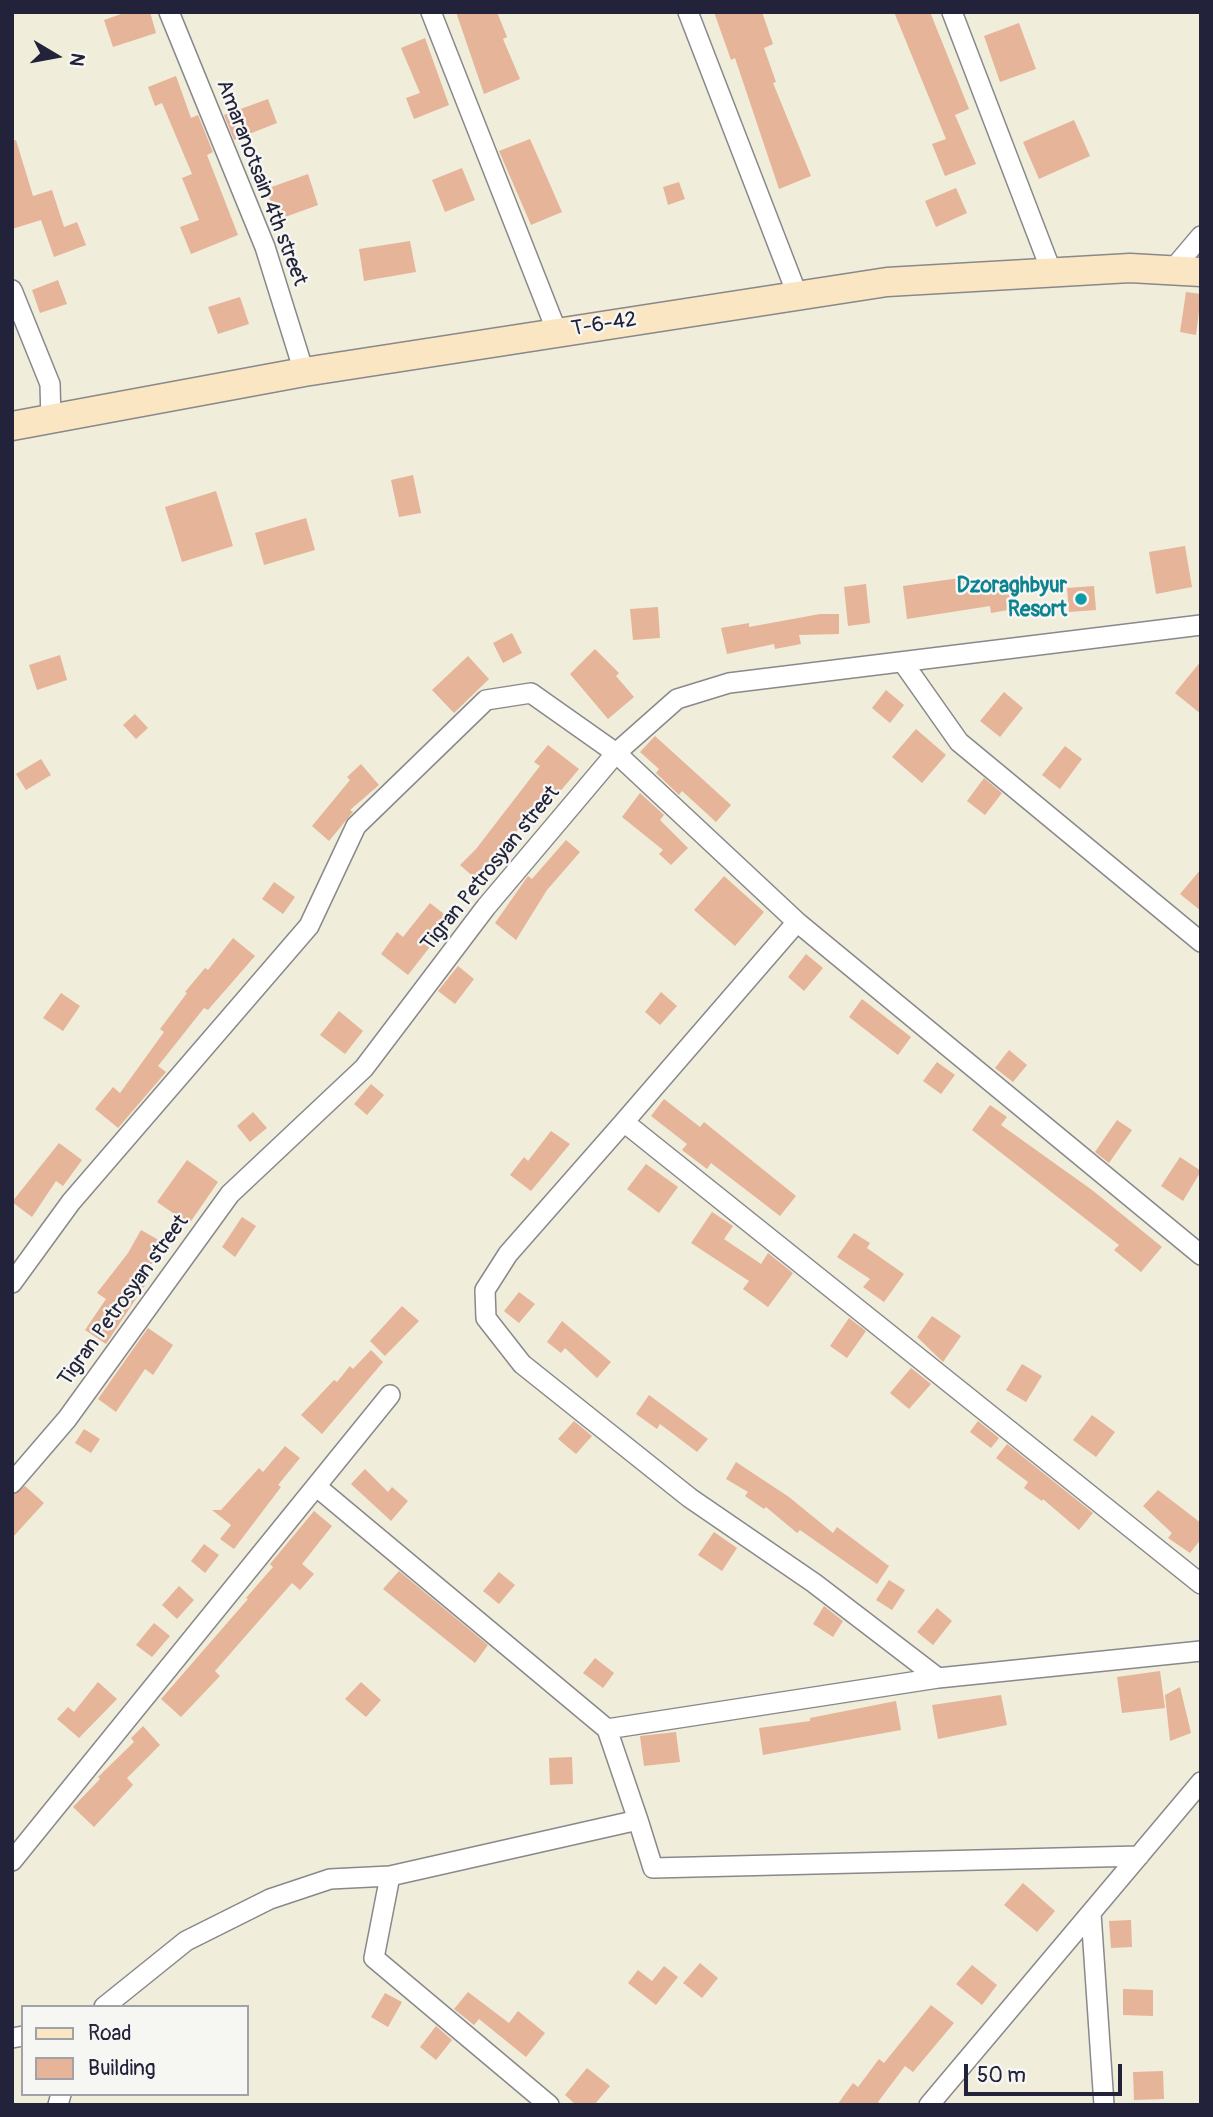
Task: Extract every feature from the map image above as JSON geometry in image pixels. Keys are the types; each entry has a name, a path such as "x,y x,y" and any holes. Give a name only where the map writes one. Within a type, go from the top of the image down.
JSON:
{"main road":[{"name":"T-6-42","path":"12,426 304,372 887,282 1052,273 1187,270"}],"street":[{"name":"Amaranotsain 4th street","path":"169,12 265,247 304,372"},
{"path":"431,12 557,332"},
{"path":"688,12 797,294"},
{"path":"952,12 1052,273"},
{"path":"1187,270 1201,236"},
{"path":"12,290 50,384 51,420"},
{"name":"Tigran Petrosyan street","path":"12,1483 67,1419 230,1194 364,1068 486,907 616,753 677,699 729,683 904,664 1201,625"},
{"path":"904,664 959,742 1201,942"},
{"path":"12,1283 71,1202 309,926 356,826 486,701 531,693 616,753 797,922 1201,1255"},
{"path":"797,922 508,1254 485,1290 486,1318 522,1364 690,1498 814,1583 937,1678"},
{"path":"624,1122 1201,1584"},
{"path":"12,1861 390,1395"},
{"path":"317,1487 607,1728 653,1868 1139,1856"},
{"path":"607,1728 937,1678 1201,1651"},
{"path":"929,2105 1201,1782"},
{"path":"106,2005 186,1941 270,1899 330,1879 390,1876 638,1820"},
{"path":"390,1876 374,1958 549,2105"},
{"path":"1091,1913 1104,2105"}],"building":[{"path":"127,12 150,12 156,33 113,47 104,20"},
{"path":"456,12 497,12 507,37 503,39 520,79 484,94"},
{"path":"714,12 762,12 773,44 764,48 776,82 773,83 811,176 779,189 735,58 731,60"},
{"path":"894,12 930,12 969,109 955,115 976,164 945,176 932,144 946,139"},
{"path":"1019,23 1036,69 1000,82 984,36"},
{"path":"425,38 449,105 414,119 406,98 420,93 401,48"},
{"path":"176,76 191,118 198,115 213,152 207,155 238,235 191,254 180,227 199,220 182,178 192,174 162,103 155,106 148,87"},
{"path":"268,99 277,123 234,140 224,115"},
{"path":"1074,120 1090,156 1039,179 1023,142"},
{"path":"530,139 562,212 531,225 499,151"},
{"path":"16,140 33,196 52,190 64,227 77,222 86,245 54,257 41,220 12,229 12,141"},
{"path":"462,168 475,200 445,212 432,180"},
{"path":"308,174 318,205 277,220 266,189"},
{"path":"679,182 685,199 668,205 663,187"},
{"path":"956,188 967,213 936,227 925,201"},
{"path":"410,241 416,272 364,281 359,249"},
{"path":"58,280 67,304 40,313 32,290"},
{"path":"1186,292 1201,294 1196,335 1180,332"},
{"path":"240,297 249,324 218,334 208,307"},
{"path":"413,475 421,513 399,517 391,480"},
{"path":"216,491 233,546 182,562 165,507"},
{"path":"306,518 315,550 264,565 255,533"},
{"path":"1185,546 1192,587 1156,594 1149,552"},
{"path":"967,577 969,593 1009,586 1014,609 991,613 990,606 907,619 903,586"},
{"path":"866,584 870,623 848,626 844,587"},
{"name":"Dzoraghbyur Resort","path":"1094,586 1096,610 1069,612 1067,588"},
{"path":"658,607 660,638 633,640 630,609"},
{"path":"820,614 839,614 839,634 799,635 801,644 775,649 774,644 727,654 721,628 749,623 749,627"},
{"path":"512,633 522,653 503,663 493,643"},
{"path":"595,649 619,673 616,676 634,697 608,719 570,674"},
{"path":"60,655 67,680 37,690 29,665"},
{"path":"468,656 489,679 454,713 432,690"},
{"path":"1201,661 1201,714 1175,693"},
{"path":"886,690 904,705 890,723 872,708"},
{"path":"1004,692 1023,708 1000,737 980,721"},
{"path":"135,714 148,728 136,739 123,725"},
{"path":"916,729 946,755 922,783 892,757"},
{"path":"655,736 731,805 716,822 682,791 679,795 656,773 659,769 640,752"},
{"path":"548,745 579,769 536,820 530,815 477,880 460,865 476,849 540,766 534,762"},
{"path":"1065,746 1082,759 1060,789 1042,775"},
{"path":"41,759 51,775 26,790 16,774"},
{"path":"361,764 379,785 350,810 353,812 329,841 312,826 350,780 347,777"},
{"path":"984,778 1002,793 985,815 967,801"},
{"path":"640,793 664,815 660,820 688,848 671,865 659,854 663,850 622,817"},
{"path":"566,840 580,852 547,890 516,940 495,923 528,876 532,879"},
{"path":"1201,869 1201,911 1180,894"},
{"path":"724,876 764,912 735,946 694,910"},
{"path":"274,882 295,897 283,914 262,899"},
{"path":"430,903 454,922 439,941 436,939 408,975 381,954 397,932 403,937"},
{"path":"233,938 255,956 208,1010 204,1008 158,1066 166,1072 118,1128 95,1109 113,1087 120,1093 164,1032 160,1029 187,993 185,992 205,968 208,970"},
{"path":"806,954 823,968 804,991 788,977"},
{"path":"458,966 474,979 455,1004 438,991"},
{"path":"661,992 677,1006 660,1025 645,1012"},
{"path":"61,993 80,1006 63,1031 43,1018"},
{"path":"862,999 911,1037 898,1055 849,1017"},
{"path":"339,1011 363,1031 345,1054 320,1035"},
{"path":"1009,1050 1027,1065 1013,1082 995,1068"},
{"path":"937,1062 955,1075 941,1094 923,1081"},
{"path":"371,1084 384,1095 367,1115 354,1104"},
{"path":"664,1099 700,1127 704,1122 796,1196 780,1216 711,1163 707,1169 682,1150 687,1144 651,1116"},
{"path":"990,1105 1007,1117 1001,1125 1092,1190 1162,1247 1141,1272 1114,1250 1119,1245 972,1130"},
{"path":"253,1112 267,1128 250,1142 237,1126"},
{"path":"1117,1120 1132,1130 1109,1163 1095,1152"},
{"path":"551,1131 570,1144 531,1191 510,1175 524,1157 528,1161"},
{"path":"59,1143 82,1160 63,1186 56,1181 32,1217 12,1202"},
{"path":"1180,1157 1201,1171 1183,1201 1161,1186"},
{"path":"187,1160 218,1182 189,1224 157,1202"},
{"path":"646,1164 678,1187 659,1213 627,1189"},
{"path":"712,1212 733,1226 724,1239 761,1264 768,1253 793,1273 768,1307 743,1289 749,1281 691,1243"},
{"path":"242,1217 256,1226 235,1257 222,1247"},
{"path":"141,1230 164,1243 141,1282 145,1285 106,1344 85,1330 106,1299 97,1293 128,1253"},
{"path":"854,1233 870,1243 867,1248 904,1274 884,1302 863,1287 870,1279 837,1257"},
{"path":"519,1292 535,1304 519,1323 504,1311"},
{"path":"402,1306 419,1321 385,1356 370,1341"},
{"path":"932,1316 961,1336 943,1362 917,1337"},
{"path":"849,1318 866,1331 847,1358 830,1346"},
{"path":"562,1321 611,1362 597,1378 565,1348 561,1353 547,1342"},
{"path":"148,1328 173,1345 153,1375 145,1369 116,1412 98,1399"},
{"path":"371,1350 383,1362 322,1434 301,1415 334,1380 337,1382 350,1366 353,1369"},
{"path":"1022,1364 1042,1376 1026,1402 1006,1390"},
{"path":"911,1368 931,1384 909,1409 890,1393"},
{"path":"649,1395 708,1439 697,1452 660,1424 657,1429 636,1414"},
{"path":"1092,1415 1115,1432 1096,1457 1073,1440"},
{"path":"574,1421 592,1436 576,1454 558,1439"},
{"path":"978,1421 999,1438 991,1448 970,1432"},
{"path":"84,1429 100,1439 91,1453 75,1443"},
{"path":"1007,1444 1093,1513 1079,1530 1043,1499 1042,1501 1024,1488 1028,1482 996,1458"},
{"path":"285,1446 300,1458 234,1549 220,1539 231,1525 212,1510 221,1510 259,1468 263,1472"},
{"path":"736,1462 789,1497 833,1533 837,1527 889,1566 877,1584 800,1530 797,1533 766,1507 764,1509 745,1496 748,1492 726,1479"},
{"path":"365,1469 388,1492 392,1487 408,1501 391,1521 351,1484"},
{"path":"25,1486 44,1503 12,1538 12,1495"},
{"path":"1158,1490 1201,1523 1201,1539 1190,1553 1168,1538 1172,1533 1143,1506"},
{"path":"314,1511 332,1526 302,1564 314,1574 300,1590 292,1583 215,1671 220,1676 181,1717 161,1699 248,1599 246,1598 273,1567 270,1564"},
{"path":"714,1532 737,1548 722,1571 698,1555"},
{"path":"204,1544 219,1555 205,1573 191,1561"},
{"path":"399,1571 488,1645 475,1663 383,1589"},
{"path":"499,1572 515,1585 499,1604 483,1591"},
{"path":"889,1580 905,1590 892,1610 876,1600"},
{"path":"179,1586 194,1600 177,1619 162,1605"},
{"path":"824,1606 843,1621 833,1637 813,1624"},
{"path":"937,1608 952,1621 933,1645 917,1632"},
{"path":"154,1623 170,1636 152,1657 136,1645"},
{"path":"595,1658 614,1673 603,1688 583,1673"},
{"path":"1160,1671 1165,1708 1122,1713 1117,1677"},
{"path":"98,1682 117,1699 79,1738 57,1719 68,1707 74,1712"},
{"path":"361,1682 381,1700 366,1717 345,1699"},
{"path":"1180,1687 1191,1733 1170,1741 1165,1695"},
{"path":"1001,1695 1007,1725 938,1739 932,1705"},
{"path":"896,1701 901,1730 763,1755 759,1728 810,1721 810,1718"},
{"path":"143,1726 160,1745 127,1778 133,1785 94,1827 73,1807 100,1779 98,1777 134,1742 131,1738"},
{"path":"676,1732 680,1762 644,1766 640,1736"},
{"path":"572,1757 573,1784 550,1785 549,1758"},
{"path":"1023,1883 1055,1911 1037,1932 1004,1905"},
{"path":"1131,1920 1132,1947 1111,1948 1109,1921"},
{"path":"700,1963 718,1978 702,1998 683,1983"},
{"path":"972,1965 997,1985 982,2005 956,1984"},
{"path":"664,1966 678,1977 656,2005 628,1983 638,1970 652,1981"},
{"path":"1123,1989 1153,1990 1153,2016 1123,2015"},
{"path":"468,1992 509,2023 518,2011 545,2033 526,2057 479,2019 474,2025 454,2009"},
{"path":"385,1993 402,2002 388,2027 371,2017"},
{"path":"931,2005 954,2023 913,2072 905,2066 878,2102 882,2105 837,2105 853,2083 858,2087 879,2059 884,2063"},
{"path":"436,2026 452,2040 436,2060 420,2047"},
{"path":"587,2068 610,2086 594,2105 576,2105 565,2095"},
{"path":"1163,2071 1164,2099 1134,2100 1133,2072"}],"place":[{"name":"Dzoraghbyur Resort","path":"1081,599"}]}
